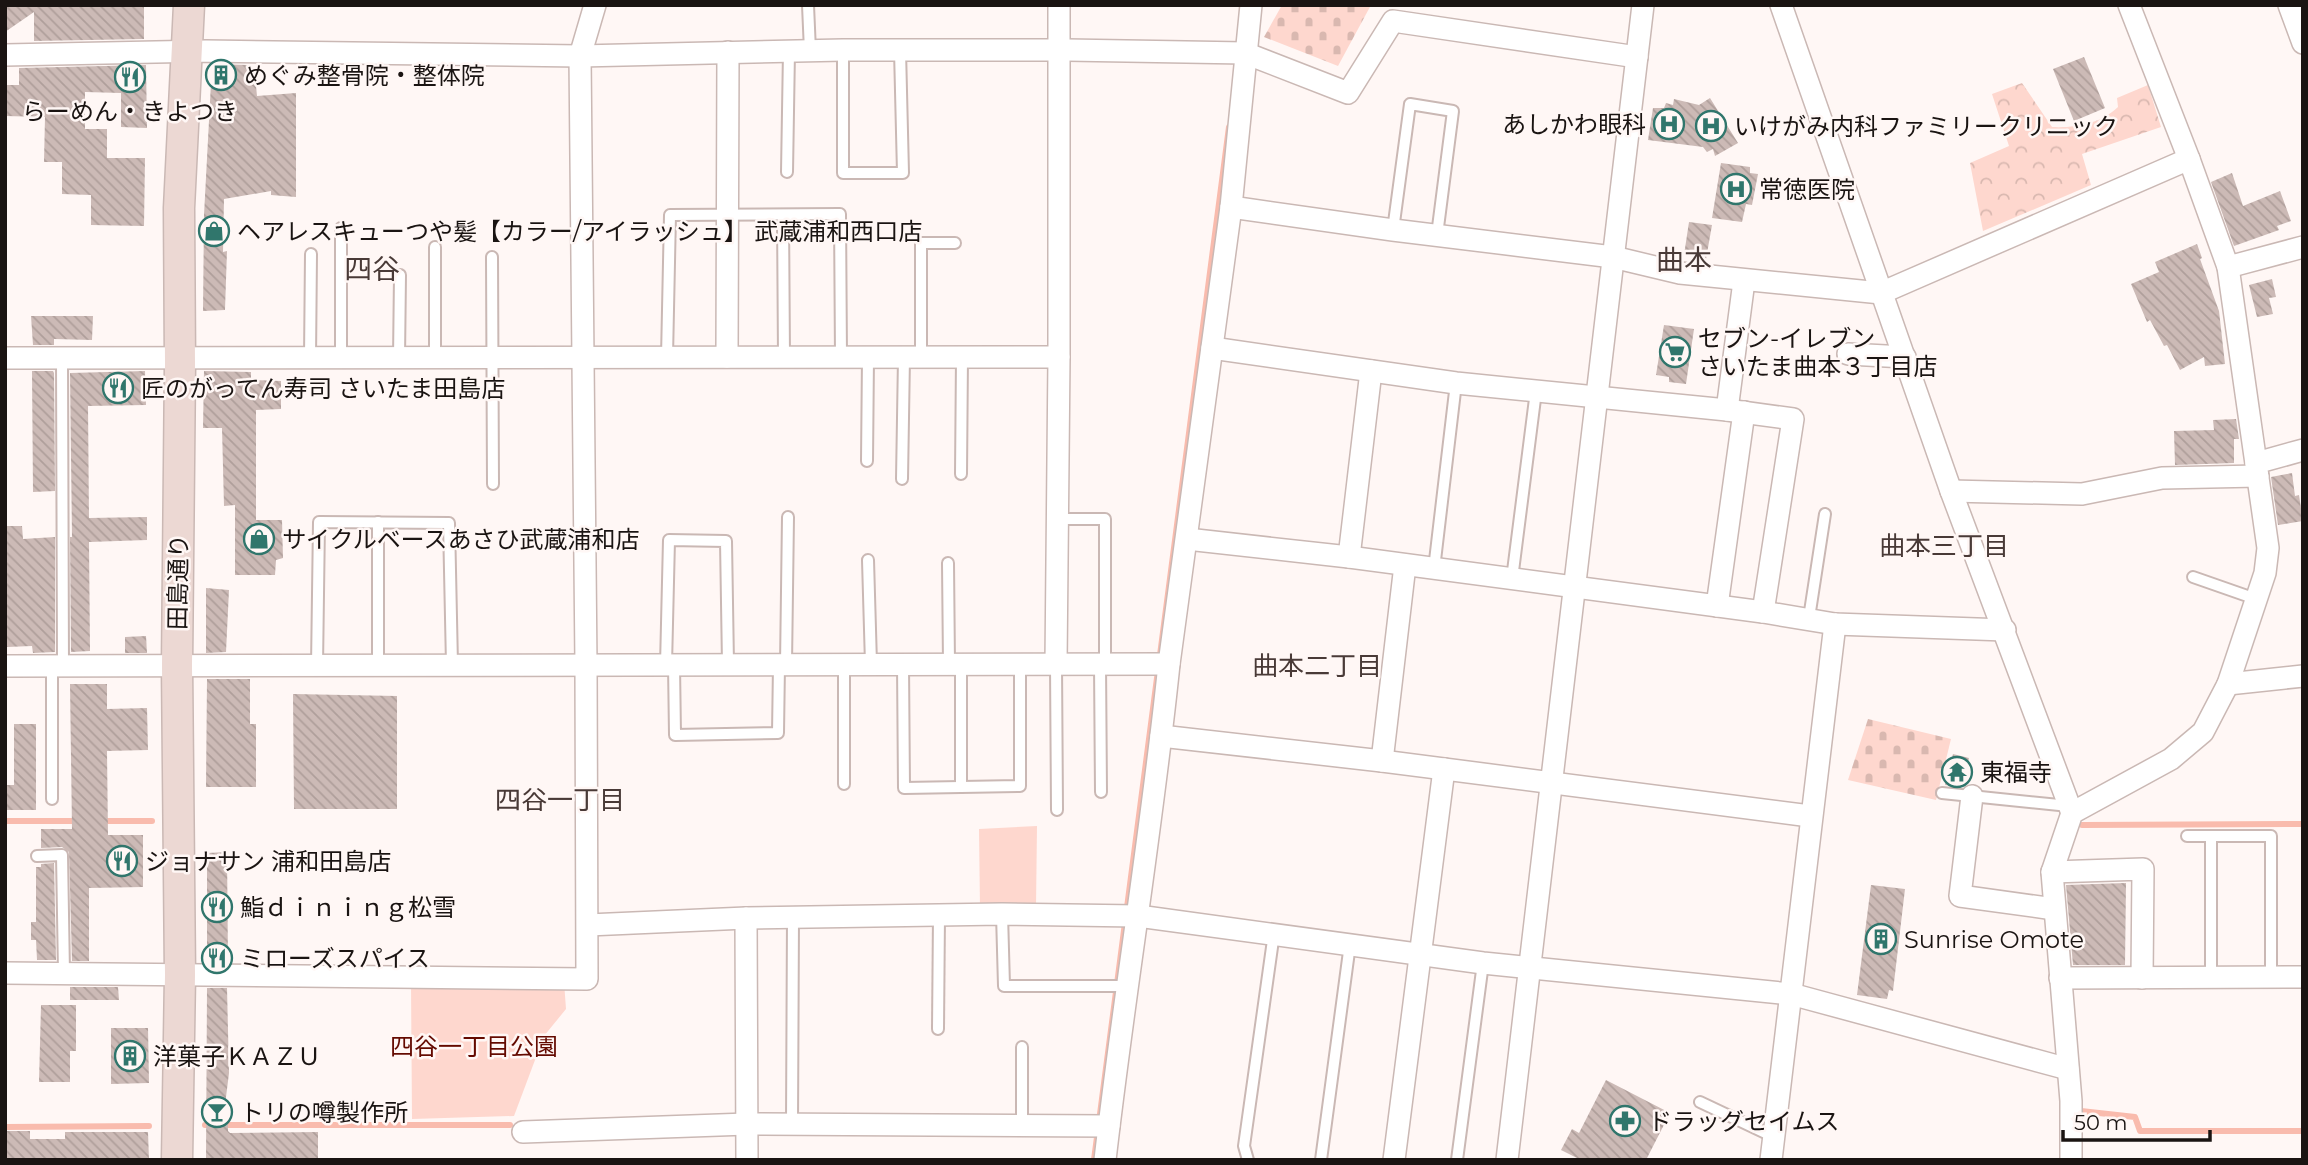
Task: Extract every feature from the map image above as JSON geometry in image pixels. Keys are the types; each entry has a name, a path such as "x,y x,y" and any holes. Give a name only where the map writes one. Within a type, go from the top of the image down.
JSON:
{"street":[{"name":"田島通り","path":"177,1160 180,975 177,666 179,208 189,5"},
{"path":"5,973 587,979 580,56 595,5"},
{"path":"1056,664 1059,5"},
{"path":"1105,1160 1161,736 1168,664 1231,208 1251,5"},
{"path":"1507,1160 1643,5"},
{"path":"1781,5 1951,491 2071,809 2052,872 2071,1101 2071,1160"},
{"path":"2071,809 2171,759 2203,732 2228,684 2264,573 2268,548 2228,267 2129,5"},
{"path":"2289,5 2303,43"},
{"path":"5,55 186,52 580,56 843,50 1245,53 1348,93 1393,21 1637,57"},
{"path":"727,357 728,52"},
{"path":"1231,208 1613,257 1680,273 1881,293 2189,159"},
{"path":"2228,267 2303,247"},
{"path":"1717,606 1736,411 1744,281"},
{"path":"1212,348 1456,383 1793,419 1763,612"},
{"path":"1848,354 1905,357"},
{"path":"5,358 1059,357"},
{"path":"1349,558 1371,371"},
{"path":"1951,491 2082,494 2162,478 2257,470 2303,450"},
{"path":"1187,539 1512,579 1809,618 1835,624 2005,630"},
{"path":"1382,761 1405,565"},
{"path":"1771,1160 1835,624"},
{"path":"5,666 1168,664"},
{"path":"2228,684 2303,676"},
{"path":"1161,736 1382,761 1811,816"},
{"path":"1394,1160 1444,769"},
{"path":"1972,796 1961,896 2054,909"},
{"path":"2052,872 2143,869 2142,978"},
{"path":"588,925 793,917 1002,914 1138,916 1483,963 1791,994 2068,1069"},
{"path":"746,918 747,1160"},
{"path":"2060,978 2303,977"},
{"path":"523,1132 747,1124 1109,1126"}],"lane":[{"path":"787,172 799,51 808,5"},
{"path":"843,50 843,173 903,173 900,50"},
{"path":"1393,230 1410,104 1453,111 1437,235"},
{"path":"667,357 670,215 729,214 840,214 841,357"},
{"path":"783,215 783,357"},
{"path":"341,228 341,358"},
{"path":"902,479 921,243 955,243"},
{"path":"435,247 435,358"},
{"path":"310,358 311,254"},
{"path":"492,257 493,484"},
{"path":"399,358 400,275"},
{"path":"867,461 868,357"},
{"path":"961,474 962,357"},
{"path":"52,799 58,666 62,358"},
{"path":"1434,569 1456,383"},
{"path":"1512,579 1536,391"},
{"path":"1809,618 1825,514"},
{"path":"728,664 726,541 669,540 670,665 675,735 778,733 788,517"},
{"path":"1058,519 1105,519 1101,792"},
{"path":"317,666 318,522 449,523 452,665"},
{"path":"378,522 378,666"},
{"path":"868,559 871,664"},
{"path":"948,563 961,787"},
{"path":"2193,577 2256,599"},
{"path":"844,664 844,784"},
{"path":"903,664 904,788 1020,786 1020,664"},
{"path":"1056,664 1057,810"},
{"path":"1942,793 2071,809"},
{"path":"2187,836 2271,836 2271,977"},
{"path":"2211,836 2211,978"},
{"path":"37,856 62,855 64,973"},
{"path":"1002,914 1004,986 1126,986"},
{"path":"938,1029 939,915"},
{"path":"792,1125 793,917"},
{"path":"1248,1160 1244,1146 1274,933"},
{"path":"1321,1160 1350,944"},
{"path":"1457,1160 1483,963"},
{"path":"1022,1047 1022,1124"},
{"path":"1700,1102 1774,1138"}],"green space":[{"path":"1282,5 1371,5 1338,66 1264,37"},
{"path":"2022,83 2052,127 2079,126 2096,121 2118,107 2117,98 2148,85 2161,127 2082,154 2091,185 1983,231 1970,163 2009,146 1992,94"},
{"path":"1868,719 1951,739 1936,800 1848,780"},
{"path":"1037,826 1036,907 980,909 979,829"},
{"name":"四谷一丁目公園","path":"564,982 566,1009 544,1036 514,1116 412,1119 411,983"}],"building":[{"path":"5,5 144,5 144,39 34,41 34,12 5,32"},
{"path":"2084,57 2105,108 2074,121 2053,69"},
{"path":"212,64 248,65 249,77 255,76 257,96 296,93 296,197 271,195 271,191 224,199 223,252 227,251 225,310 203,311 204,215"},
{"path":"146,65 147,128 121,127 121,93 85,92 85,129 107,129 107,158 145,158 144,226 91,225 91,195 62,194 62,162 44,162 45,117 5,116 5,85 19,85 19,68"},
{"path":"1710,98 1738,143 1715,156 1713,149 1707,152 1703,147 1648,140 1653,108 1664,108 1666,103 1673,105 1674,99 1699,105"},
{"name":"常徳医院","path":"1721,163 1750,167 1750,173 1758,174 1752,205 1746,204 1742,222 1712,218"},
{"path":"2232,173 2243,206 2280,191 2291,221 2277,226 2279,230 2234,246 2211,182"},
{"path":"1689,222 1712,225 1706,259 1684,255"},
{"path":"2197,244 2219,311 2225,364 2205,366 2204,357 2180,370 2150,320 2147,322 2131,284 2159,272 2155,262"},
{"path":"2272,279 2276,297 2269,298 2273,314 2257,317 2249,285"},
{"path":"31,316 93,316 92,340 54,339 54,345 33,345"},
{"name":"セブン-イレブン さいたま曲本３丁目店","path":"1664,325 1694,329 1686,384 1669,382 1669,377 1656,375"},
{"path":"32,371 54,373 55,491 33,492"},
{"path":"145,371 146,405 88,406 89,518 147,517 147,540 89,542 90,651 71,652 70,373"},
{"path":"204,371 251,372 251,380 281,381 281,409 256,410 256,520 282,520 283,558 276,560 275,575 235,575 235,505 224,506 222,428 203,428"},
{"path":"2236,419 2239,439 2234,439 2234,463 2175,465 2174,431 2214,430 2213,420"},
{"path":"2292,473 2295,496 2299,495 2303,521 2278,525 2271,477"},
{"path":"5,526 22,526 23,539 55,537 55,652 33,653 32,646 7,647"},
{"path":"206,588 229,590 226,652 206,653"},
{"path":"146,636 147,653 125,653 125,637"},
{"path":"207,679 250,679 250,724 256,724 256,787 206,787"},
{"path":"70,684 107,684 107,709 147,708 148,750 107,751 108,835 143,835 143,887 89,888 89,961 72,961 69,852 62,847 41,848 41,829 72,829"},
{"path":"293,694 397,696 397,809 294,809"},
{"path":"14,724 36,724 36,810 5,810 5,785 14,785"},
{"name":"東福寺","path":"1953,754 1969,758 1962,787 1945,785"},
{"path":"227,852 228,962 207,962 207,853"},
{"path":"54,863 56,960 37,960 36,940 31,940 31,922 36,922 36,867"},
{"path":"2126,883 2125,965 2073,965 2066,885"},
{"name":"Sunrise Omote","path":"1871,885 1905,889 1893,991 1889,990 1887,999 1857,995"},
{"path":"70,987 118,987 119,1000 70,1000"},
{"path":"207,988 227,988 229,1073 225,1105 228,1105 228,1131 318,1132 318,1160 206,1160"},
{"path":"41,1005 76,1005 76,1051 70,1051 70,1082 39,1082"},
{"name":"洋菓子ＫＡＺＵ","path":"111,1028 148,1028 149,1083 111,1084"},
{"name":"ドラッグセイムス","path":"1606,1080 1670,1113 1646,1160 1581,1160 1561,1150 1572,1129 1579,1133"},
{"path":"5,1131 30,1131 30,1139 65,1139 65,1132 148,1132 149,1160 5,1160"}],"waterway":[{"path":"1094,1160 1229,127"},
{"path":"5,821 80,821"},
{"path":"102,821 152,821"},
{"path":"2082,825 2303,824"},
{"path":"2081,1111 2135,1117 2140,1131 2303,1131"},
{"path":"205,1125 510,1125"},
{"path":"5,1127 149,1126"}],"place":[{"name":"めぐみ整骨院・整体院","path":"221,75"},
{"name":"らーめん・きよつき","path":"130,77"},
{"name":"あしかわ眼科","path":"1669,124"},
{"name":"いけがみ内科ファミリークリニック","path":"1711,126"},
{"name":"常徳医院","path":"1736,189"},
{"name":"ヘアレスキューつや髪【カラー/アイラッシュ】 武蔵浦和西口店","path":"214,231"},
{"name":"セブン-イレブン さいたま曲本３丁目店","path":"1675,352"},
{"name":"匠のがってん寿司 さいたま田島店","path":"118,388"},
{"name":"サイクルベースあさひ武蔵浦和店","path":"259,539"},
{"name":"東福寺","path":"1957,772"},
{"name":"ジョナサン 浦和田島店","path":"122,861"},
{"name":"鮨ｄｉｎｉｎｇ松雪","path":"217,907"},
{"name":"Sunrise Omote","path":"1881,939"},
{"name":"ミローズスパイス","path":"217,958"},
{"name":"洋菓子ＫＡＺＵ","path":"130,1056"},
{"name":"トリの噂製作所","path":"217,1112"},
{"name":"ドラッグセイムス","path":"1625,1121"}],"district":[{"name":"曲本","path":"1684,260"},
{"name":"四谷","path":"372,269"},
{"name":"曲本三丁目","path":"1944,546"},
{"name":"曲本二丁目","path":"1317,666"},
{"name":"四谷一丁目","path":"560,800"}]}
